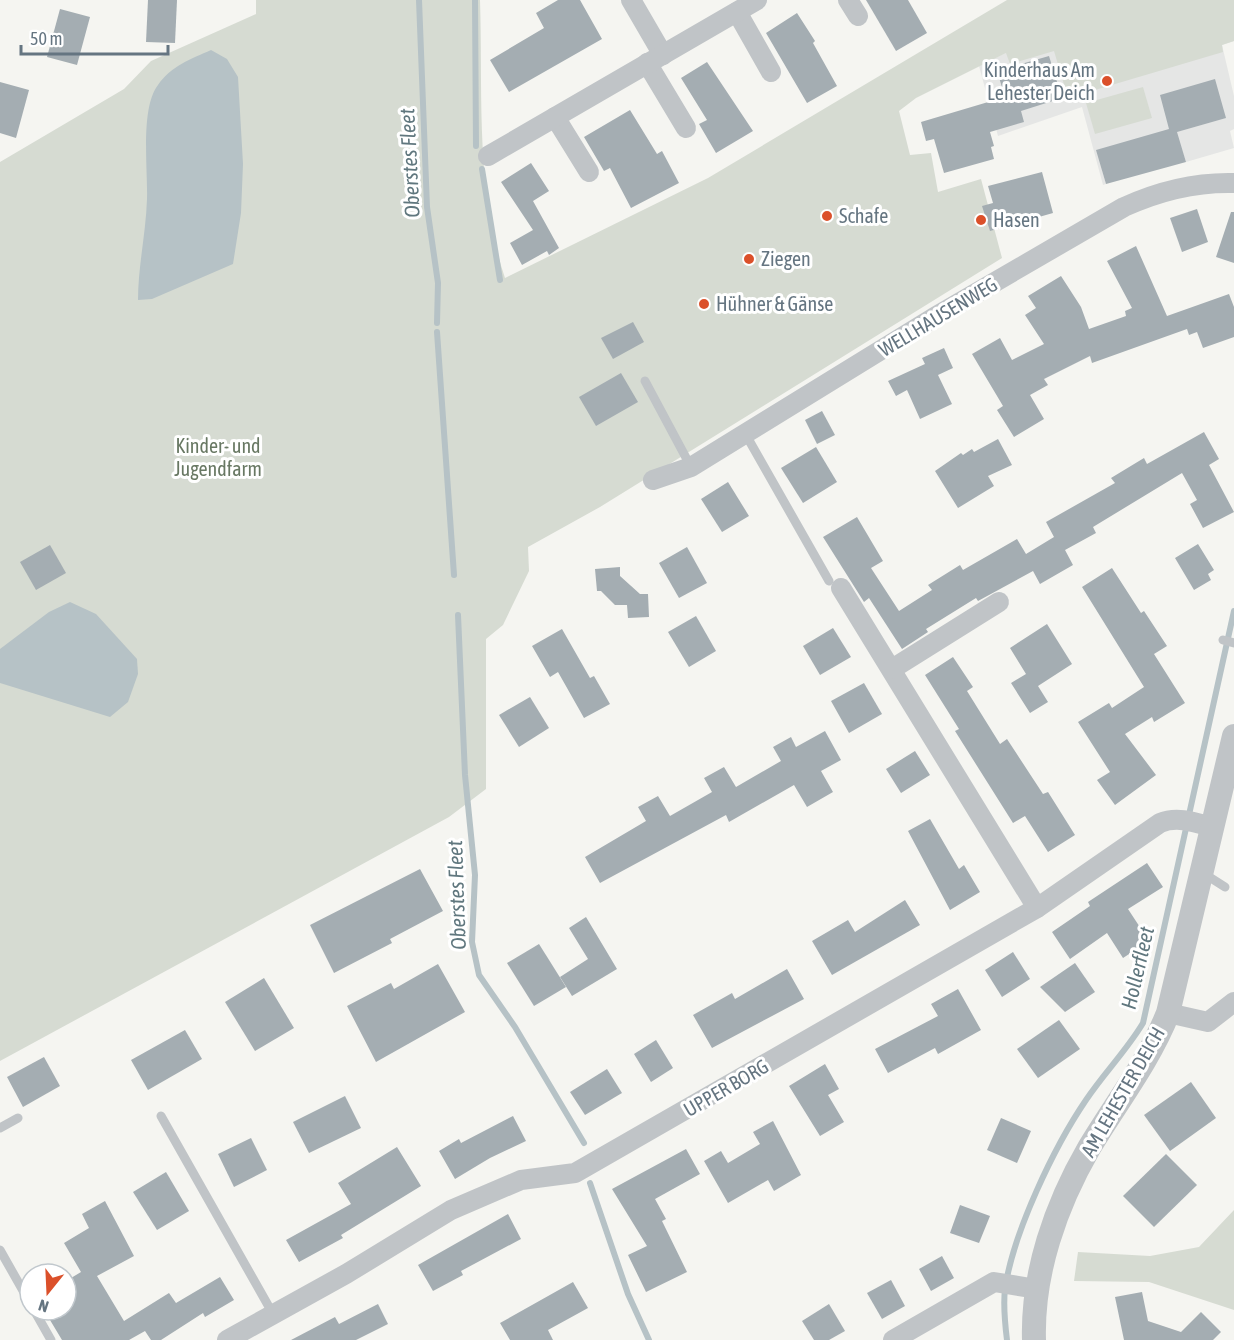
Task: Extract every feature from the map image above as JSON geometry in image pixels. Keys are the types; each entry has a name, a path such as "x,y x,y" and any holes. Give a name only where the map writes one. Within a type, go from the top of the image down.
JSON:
{"street":[{"path":"631,0 686,128"},
{"path":"488,156 757,0"},
{"path":"737,12 771,72"},
{"path":"555,117 589,172"},
{"name":"WELLHAUSENWEG","path":"653,480 691,467 933,318 1124,207 1152,194 1183,187 1234,183"},
{"path":"835,584 892,669 1037,908"},
{"path":"892,669 999,602"},
{"name":"AM LEHESTER DEICH","path":"1034,1340 1037,1289 1052,1230 1068,1189 1089,1149 1158,1037 1168,1013 1201,871 1195,823 1234,736"},
{"name":"UPPER BORG","path":"227,1340 451,1210 521,1180 575,1173 1037,908 1142,833 1169,819 1195,823"},
{"path":"1168,1013 1208,1022 1234,1002"},
{"path":"893,1340 994,1282 1037,1289"}],"lane":[{"path":"645,381 691,467"},
{"path":"746,435 835,584"},
{"path":"1201,871 1225,887"},
{"path":"161,1116 273,1314"},
{"path":"0,1128 18,1118"},
{"path":"0,1250 18,1282"},
{"path":"41,1322 51,1340"}],"shaded area":[{"name":"Kinderhaus Am Lehester Deich","path":"1234,0 1234,41 1222,45 1234,96 1234,129 1230,131 1234,148 1186,162 1181,147 1102,170 1106,184 1103,185 1082,107 998,136 979,66 1014,49"},
{"path":"211,50 227,59 238,77 243,164 241,213 233,264 152,299 138,300 147,199 147,124 152,95 169,73"},
{"path":"70,602 96,614 137,659 138,674 128,702 110,717 0,683 0,649 49,612"}],"green space":[{"name":"Kinder- und Jugendfarm","path":"256,0 480,0 481,105 485,176 495,245 505,278 708,178 1007,0 1234,0 1234,41 1222,45 1223,52 1068,98 1054,51 1010,64 1006,53 916,98 899,111 910,155 931,153 938,192 981,179 1002,258 600,507 528,547 529,571 503,625 486,639 486,789 449,817 0,1061 0,162 124,89 151,61 256,14"},
{"path":"1143,87 1152,118 1095,134 1086,103"},
{"path":"1234,1210 1234,1310 1149,1282 1074,1281 1078,1252 1150,1256 1199,1247"}],"building":[{"path":"148,0 177,0 175,43 146,42"},
{"path":"558,0 580,0 602,39 509,92 490,60 544,28 536,13"},
{"path":"866,0 908,0 927,33 896,51"},
{"path":"60,9 90,17 77,65 47,57"},
{"path":"797,13 815,41 813,43 837,86 807,103 766,33"},
{"path":"1049,56 1062,98 1021,111 1024,122 990,132 994,146 991,147 994,159 944,173 934,139 926,141 921,122 1005,97 997,71"},
{"path":"707,62 753,131 716,153 699,124 707,120 681,78"},
{"path":"1215,79 1226,118 1177,132 1186,162 1106,184 1096,150 1169,129 1160,95"},
{"path":"0,82 29,90 16,138 0,133"},
{"path":"630,110 657,154 662,151 679,183 631,208 610,168 604,171 584,137"},
{"path":"531,163 549,191 533,201 559,248 549,255 547,251 522,265 510,243 533,230 501,182"},
{"path":"1042,172 1053,213 990,231 982,206 993,203 988,186"},
{"path":"1197,209 1208,242 1182,252 1170,218"},
{"path":"1231,212 1234,212 1234,263 1216,257"},
{"path":"1136,246 1167,316 1229,294 1234,307 1234,337 1203,348 1197,332 1189,335 1187,329 1092,363 1090,356 1044,379 1048,385 1030,395 1044,419 1014,437 997,410 1003,406 972,354 1000,338 1012,360 1044,344 1025,315 1036,308 1028,296 1061,276 1081,307 1089,329 1126,316 1125,311 1132,308 1107,261"},
{"path":"633,322 644,342 613,359 601,338"},
{"path":"944,348 953,368 938,375 952,404 920,419 907,390 896,396 888,381 925,364 922,358"},
{"path":"621,373 638,402 596,426 579,397"},
{"path":"822,411 835,435 817,444 805,420"},
{"path":"1204,432 1219,459 1209,465 1234,512 1203,528 1190,504 1197,500 1182,473 1093,527 1096,533 1065,550 1073,565 1040,584 1033,571 978,601 976,598 926,629 928,632 902,649 869,598 864,602 823,537 857,517 883,561 871,568 899,611 932,590 928,585 960,565 963,570 1017,539 1026,554 1054,537 1046,522 1115,483 1111,478 1144,458 1147,464"},
{"path":"998,439 1012,465 988,476 994,486 958,508 935,471 961,453 963,455 972,449 974,452"},
{"path":"816,447 837,482 803,503 781,468"},
{"path":"728,482 749,516 722,532 701,499"},
{"path":"1198,544 1214,570 1208,574 1211,580 1194,590 1175,558"},
{"path":"50,545 66,573 36,590 20,562"},
{"path":"687,547 707,583 679,598 659,563"},
{"path":"620,567 620,576 640,594 648,594 649,617 628,618 627,605 615,605 601,591 597,591 595,569"},
{"path":"1112,568 1141,613 1144,611 1167,646 1154,654 1185,703 1154,722 1152,717 1125,734 1156,775 1115,805 1097,780 1110,772 1078,722 1109,703 1112,708 1144,687 1082,587"},
{"path":"696,616 716,651 689,667 668,632"},
{"path":"1047,624 1072,664 1038,686 1048,702 1030,713 1011,683 1026,674 1010,648"},
{"path":"833,628 851,657 820,675 803,646"},
{"path":"562,629 590,678 594,676 610,704 584,718 558,672 550,677 532,646"},
{"path":"953,657 973,687 967,691 1000,744 1007,739 1043,794 1048,792 1075,835 1048,852 1025,816 1013,823 955,731 959,729 925,675"},
{"path":"864,683 882,714 849,733 831,701"},
{"path":"530,697 549,728 519,747 499,715"},
{"path":"825,731 841,760 821,771 833,792 807,807 794,785 729,822 726,815 600,883 585,857 646,821 638,807 658,796 670,816 712,792 704,778 724,767 736,787 781,761 773,747 791,737 796,747"},
{"path":"915,751 930,775 901,793 886,769"},
{"path":"930,819 959,869 964,865 980,892 950,910 908,831"},
{"path":"1147,863 1163,887 1128,909 1149,941 1123,958 1107,933 1070,959 1052,932 1090,906 1088,902"},
{"path":"420,869 443,911 390,939 392,943 334,973 310,925"},
{"path":"905,900 920,925 832,975 812,941 848,920 855,932"},
{"path":"586,917 617,969 572,996 560,977 588,959 569,928"},
{"path":"539,944 566,987 534,1006 507,963"},
{"path":"1013,952 1030,979 1002,997 985,970"},
{"path":"1075,963 1095,992 1065,1012 1040,987"},
{"path":"438,964 465,1012 376,1062 347,1006 391,983 394,989"},
{"path":"787,969 804,999 712,1048 693,1015 732,993 735,999"},
{"path":"264,978 294,1028 255,1051 225,1002"},
{"path":"958,989 981,1030 938,1054 935,1048 888,1073 875,1049 938,1016 931,1004"},
{"path":"1059,1020 1080,1049 1038,1078 1017,1049"},
{"path":"185,1030 202,1059 148,1090 131,1060"},
{"path":"656,1040 673,1068 651,1082 634,1054"},
{"path":"44,1057 60,1086 23,1107 7,1077"},
{"path":"825,1064 839,1089 828,1095 844,1122 820,1136 789,1086"},
{"path":"607,1069 622,1093 585,1115 570,1092"},
{"path":"1191,1082 1216,1118 1170,1151 1144,1115"},
{"path":"345,1096 361,1128 309,1153 293,1122"},
{"path":"513,1116 526,1141 490,1158 455,1179 439,1151 459,1139 461,1143"},
{"path":"1001,1118 1031,1131 1017,1163 987,1150"},
{"path":"773,1121 801,1175 774,1191 768,1180 728,1203 704,1161 721,1151 728,1163 760,1144 753,1132"},
{"path":"251,1138 267,1170 234,1187 218,1154"},
{"path":"397,1147 421,1186 341,1235 343,1238 299,1262 286,1240 351,1204 338,1183"},
{"path":"686,1149 700,1174 655,1199 666,1219 662,1221 687,1272 646,1292 628,1255 647,1246 612,1189"},
{"path":"1166,1154 1197,1185 1154,1227 1123,1196"},
{"path":"166,1172 189,1211 157,1230 133,1192"},
{"path":"105,1201 134,1256 97,1276 124,1321 169,1293 176,1303 220,1277 234,1300 205,1317 203,1313 161,1340 151,1340 145,1331 129,1340 62,1340 51,1322 78,1322 78,1274 81,1272 78,1262 75,1262 64,1243 89,1228 82,1214"},
{"path":"960,1205 990,1216 979,1243 950,1233"},
{"path":"508,1214 521,1239 461,1271 463,1275 433,1291 418,1265"},
{"path":"942,1256 954,1278 931,1291 919,1269"},
{"path":"891,1280 905,1306 882,1319 867,1293"},
{"path":"573,1282 588,1308 548,1330 553,1340 510,1340 500,1323"},
{"path":"1142,1292 1148,1321 1181,1332 1201,1312 1221,1332 1213,1340 1124,1340 1115,1297"},
{"path":"378,1304 388,1324 356,1340 291,1340 335,1317 339,1324"},
{"path":"829,1304 845,1331 829,1340 814,1340 802,1321"}],"waterway":[{"name":"Oberstes Fleet","path":"419,0 427,207 438,283 437,323"},
{"path":"475,0 476,146"},
{"path":"482,169 500,280"},
{"name":"Oberstes Fleet","path":"437,332 454,575"},
{"name":"Hollerfleet","path":"1007,1340 1004,1308 1009,1267 1036,1191 1074,1119 1143,1023 1234,611"},
{"name":"Oberstes Fleet","path":"458,615 465,775 475,875 472,942 479,975 515,1027 584,1143"},
{"name":"Oberstes Fleet","path":"590,1183 628,1294 649,1340"}],"place":[{"name":"Kinderhaus Am Lehester Deich","path":"1107,81"},
{"name":"Schafe","path":"827,216"},
{"name":"Hasen","path":"981,220"},
{"name":"Ziegen","path":"749,259"},
{"name":"Hühner & Gänse","path":"704,304"}]}
